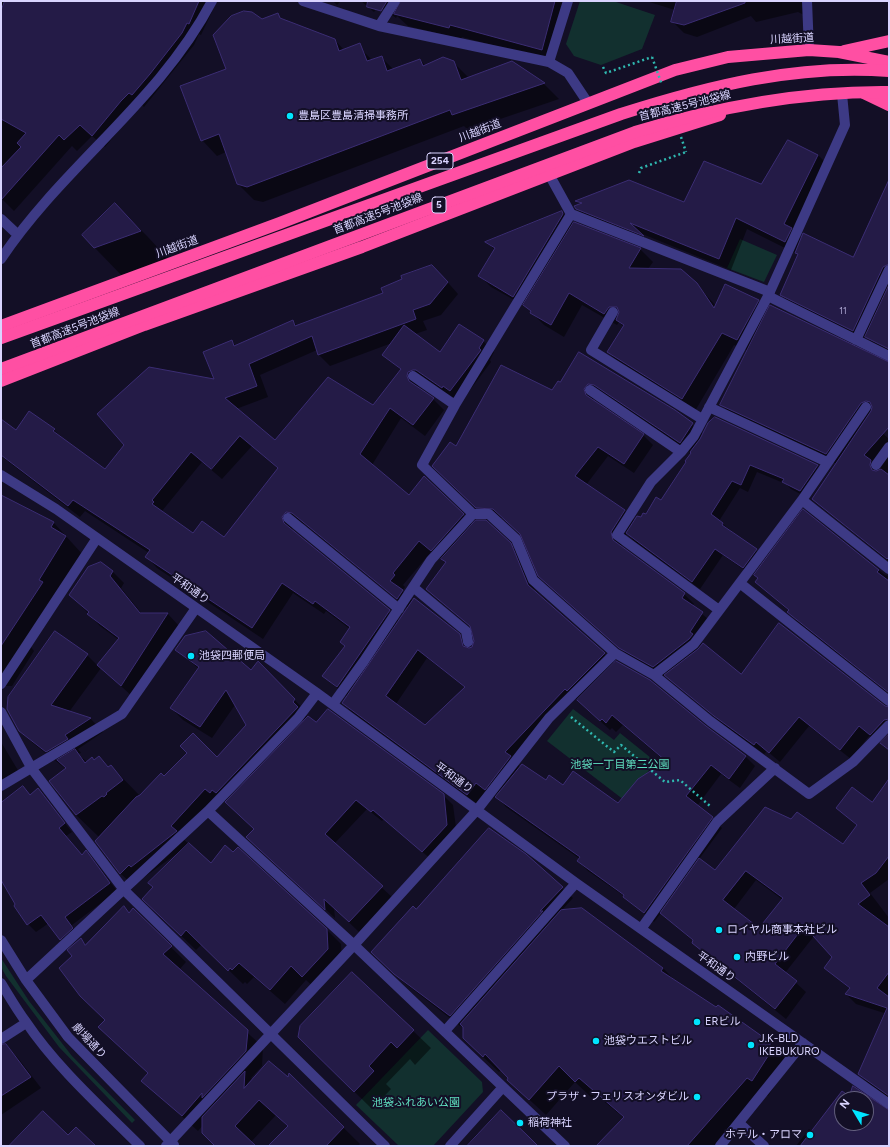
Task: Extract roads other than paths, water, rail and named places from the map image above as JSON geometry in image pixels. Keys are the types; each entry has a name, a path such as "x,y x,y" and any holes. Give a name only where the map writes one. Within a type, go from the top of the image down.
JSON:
{"highway":[{"path":"839,52 889,41"},
{"name":"川越街道","path":"1,326 280,223 675,70 728,57 809,50 839,52 889,62"},
{"name":"首都高速5号池袋線","path":"1,338 621,114 666,100 710,87 784,73 824,70 889,71"},
{"name":"首都高速5号池袋線","path":"1,369 635,132 704,113 774,100 850,92 889,93"},
{"path":"864,93 889,105"},
{"path":"1,381 144,325 362,247 550,176 634,142 738,109 788,100 842,94 889,93"}],"street":[{"path":"1,259 17,234 104,137 145,97 198,28 212,1"},
{"path":"303,1 378,26 549,62 568,73 588,103"},
{"path":"378,26 395,1"},
{"path":"549,62 568,1"},
{"path":"807,1 809,50"},
{"path":"719,610 617,535 651,482 681,452 694,436 769,294 845,125 842,94"},
{"path":"550,176 570,214 769,294 889,356"},
{"path":"570,214 455,405 422,466 473,514 489,514 516,539 533,580 615,653 654,675 710,721 809,794 853,762 889,725"},
{"path":"1,219 17,234"},
{"path":"856,340 889,270"},
{"path":"612,312 591,350 702,419"},
{"path":"413,376 455,405"},
{"path":"590,390 681,452"},
{"path":"709,407 827,462"},
{"path":"654,675 694,644 719,610 741,584 802,500 866,407"},
{"path":"876,464 889,448"},
{"name":"平和通り","path":"1,475 56,509 318,693 576,883 889,1104"},
{"path":"802,500 889,569"},
{"path":"332,704 399,609 431,560 473,514"},
{"path":"288,518 399,609"},
{"path":"1,684 97,538"},
{"path":"741,584 889,700"},
{"path":"413,587 466,631 468,642"},
{"path":"1,786 32,769 122,714 196,608"},
{"path":"170,1144 477,810 549,718 615,653"},
{"path":"26,980 208,811 298,718 318,693"},
{"path":"1,712 32,769 124,890 385,1146"},
{"path":"641,929 723,817 775,768"},
{"path":"208,811 354,945 565,1146"},
{"path":"445,1031 576,883"},
{"name":"劇場通り","path":"1,940 26,980 68,1036 170,1144"},
{"path":"1,983 26,1023 85,1091 140,1146"},
{"path":"1,1039 26,1023"},
{"path":"720,1146 803,1043"},
{"path":"450,1146 503,1087"},
{"path":"739,1124 764,1146"}],"place":[{"name":"豊島区豊島清掃事務所","path":"290,116"},
{"name":"池袋四郵便局","path":"191,656"},
{"name":"ロイヤル商事本社ビル","path":"719,930"},
{"name":"内野ビル","path":"737,957"},
{"name":"ERビル","path":"697,1022"},
{"name":"池袋ウエストビル","path":"596,1041"},
{"name":"J.K-BLD IKEBUKURO","path":"751,1045"},
{"name":"プラザ・フェリスオンダビル","path":"697,1097"},
{"name":"稲荷神社","path":"520,1123"},
{"name":"ホテル・アロマ","path":"810,1135"}],"park label":[{"name":"池袋一丁目第二公園","path":"620,765"},
{"name":"池袋ふれあい公園","path":"416,1103"}]}
